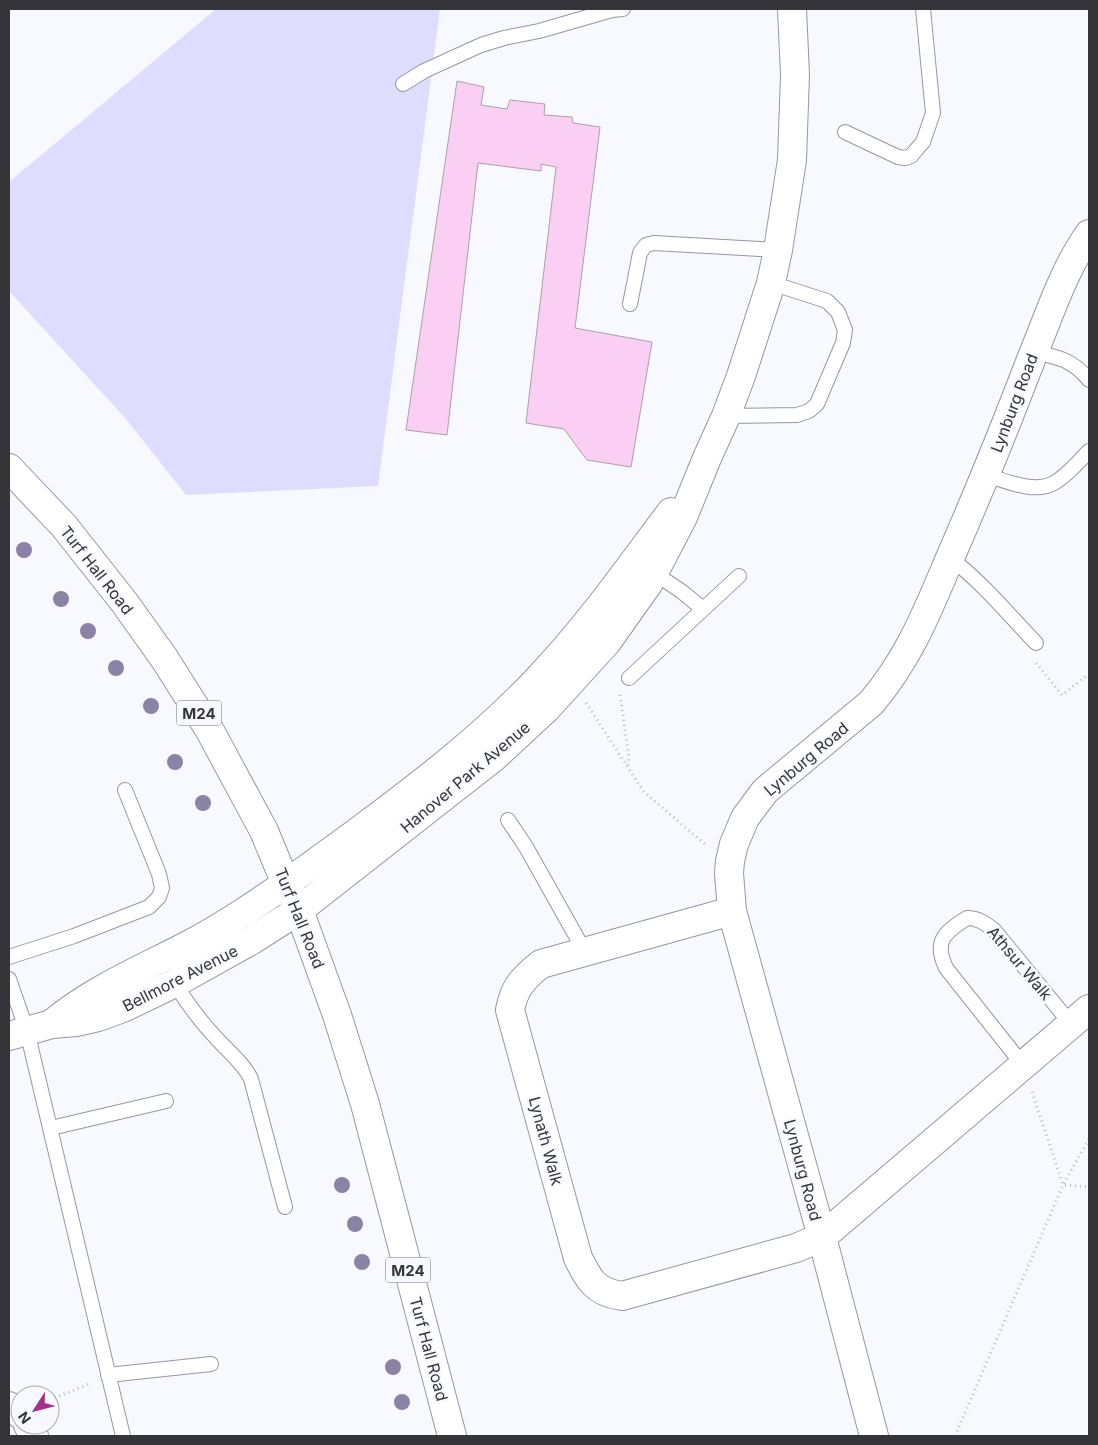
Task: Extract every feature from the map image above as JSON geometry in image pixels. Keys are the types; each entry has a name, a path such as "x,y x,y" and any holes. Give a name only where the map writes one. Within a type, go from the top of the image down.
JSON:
{"street":[{"name":"Hanover Park Avenue","path":"300,910 493,758 546,709 607,642 654,573 683,517 726,416 756,334 771,283 792,160 795,75 792,9"},
{"name":"Lynburg Road","path":"874,1436 822,1237 732,911 730,861 734,844 745,818 765,790 871,703 909,650 924,620 986,475 1053,304 1071,265 1089,234"},
{"name":"Turf Hall Road","path":"9,468 64,526 124,602 164,658 209,729 264,830 286,884 300,910 337,1015 365,1104 452,1436"},
{"name":"Hanover Park Avenue","path":"286,884 437,772 488,728 537,680 588,624 702,470"},
{"name":"Bellmore Avenue","path":"29,1030 68,1011 114,982 193,942 286,884"},
{"name":"Bellmore Avenue","path":"29,1030 98,1017 123,1008 252,940 300,910"},
{"name":"Lynath Walk","path":"732,911 541,964 527,975 512,999 510,1010 578,1258 594,1286 611,1294 622,1296 796,1248 822,1237"},
{"name":"Athsur Walk","path":"822,1237 1080,1016"}],"lane":[{"path":"403,84 424,71 481,45 612,10 623,9"},
{"path":"844,132 898,157 905,158 911,156 923,142 933,114 922,9"},
{"path":"630,304 640,253 646,245 654,243 778,250"},
{"path":"726,416 797,415 808,411 817,404 843,343 845,330 838,312 827,301 771,283"},
{"path":"1034,352 1066,360 1076,366 1089,380"},
{"path":"986,475 1026,486 1053,484 1064,476 1089,451"},
{"path":"950,558 968,572 1036,643"},
{"path":"654,573 703,609"},
{"path":"629,678 739,576"},
{"path":"9,956 74,936 132,915 149,907 159,897 162,888 159,874 125,790"},
{"path":"508,820 526,847 585,952"},
{"name":"Athsur Walk","path":"1024,1065 946,968 941,946 943,937 950,929 967,918 986,923 1080,1016"},
{"path":"9,979 29,1030 123,1436"},
{"path":"175,982 184,999 206,1028 245,1068 252,1079 285,1207"},
{"path":"51,1128 166,1101"},
{"path":"108,1376 211,1364"}],"path":[{"path":"1036,643 1034,660 1062,695 1089,674"},
{"path":"619,694 629,757 628,766"},
{"path":"583,699 628,766 638,785 707,846"},
{"path":"1024,1065 1063,1184"},
{"path":"954,1436 1063,1184 1089,1139"},
{"path":"1063,1184 1089,1187"},
{"path":"60,1396 108,1376"}],"shaded area":[{"path":"216,9 440,9 378,486 186,495 126,419 9,291 9,182"}],"building":[{"path":"457,81 484,87 481,105 507,109 510,100 545,104 544,115 572,117 573,123 600,127 575,328 652,342 631,467 587,460 564,429 526,423 556,167 541,164 541,171 478,163 447,435 406,430"}]}
